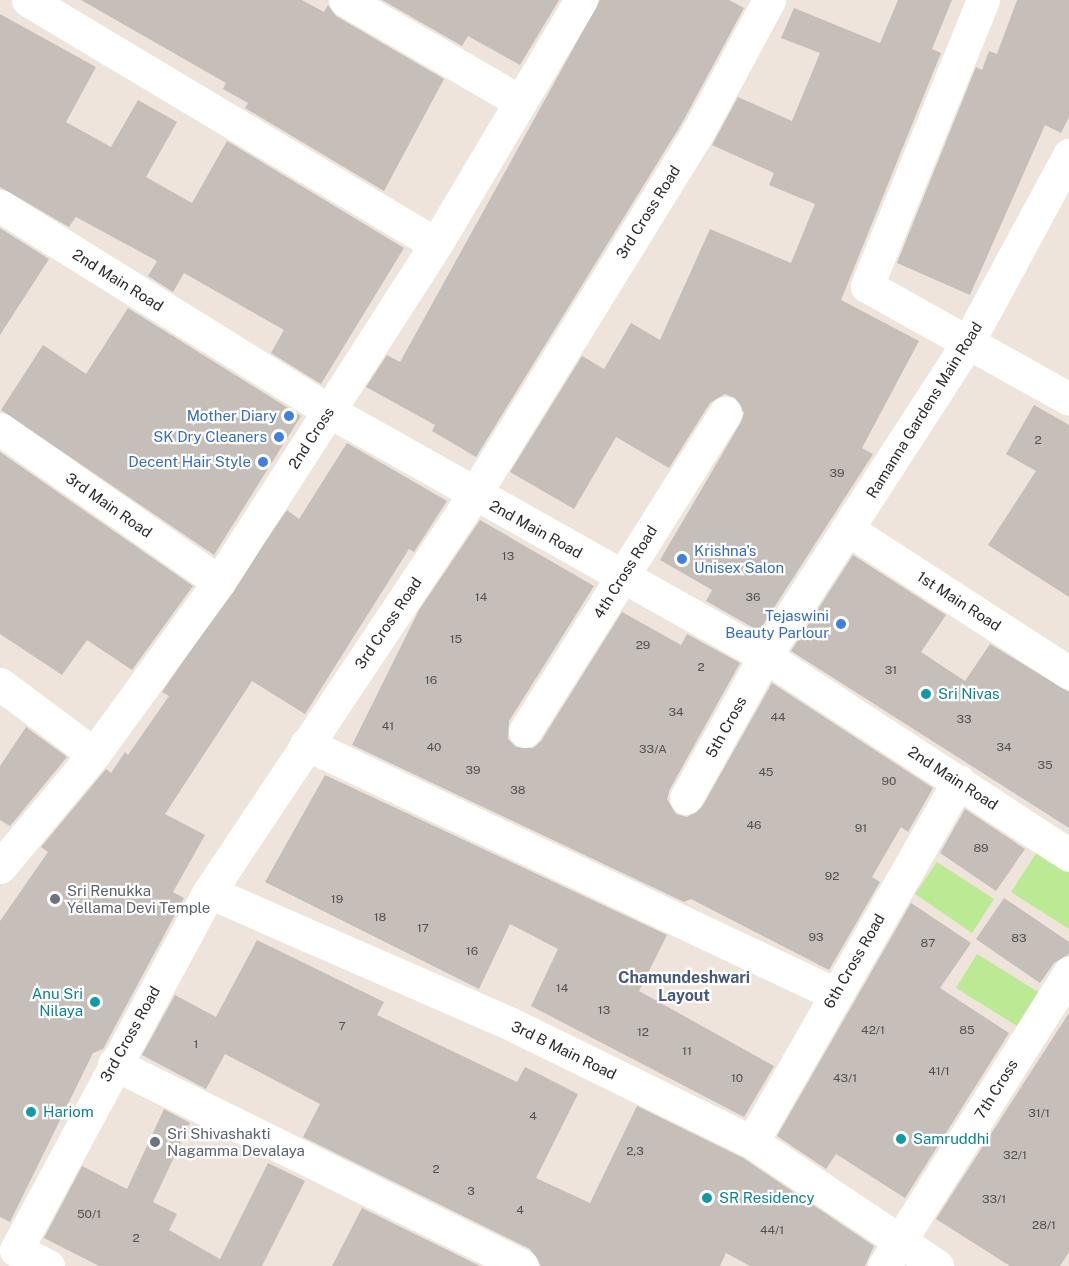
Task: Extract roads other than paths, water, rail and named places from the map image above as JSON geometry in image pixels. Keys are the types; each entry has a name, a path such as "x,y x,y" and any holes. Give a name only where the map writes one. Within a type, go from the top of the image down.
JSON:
{"street":[{"path":"28,0 436,244"},
{"path":"345,0 521,102"},
{"name":"2nd Cross","path":"4,858 94,754 219,582 436,244 581,0"},
{"name":"3rd Cross Road","path":"48,1266 16,1250 114,1064 209,892 474,495 698,132 770,0"},
{"path":"983,0 867,286 1069,399"},
{"name":"Ramanna Gardens Main Road","path":"765,656 849,530 968,342 1069,155"},
{"name":"2nd Main Road","path":"0,206 329,411 474,495 765,656 1069,855"},
{"name":"4th Cross Road","path":"525,731 725,413"},
{"name":"3rd Main Road","path":"0,429 219,582"},
{"name":"1st Main Road","path":"849,530 1069,673"},
{"name":"5th Cross","path":"686,798 765,656"},
{"path":"0,684 94,754"},
{"path":"306,744 835,994"},
{"name":"6th Cross Road","path":"752,1142 959,781"},
{"name":"3rd B Main Road","path":"209,892 509,1023 752,1142 893,1253"},
{"name":"7th Cross","path":"893,1253 1069,973"},
{"path":"114,1064 522,1266"},
{"path":"893,1253 937,1266"}],"place":[{"name":"Mother Diary","path":"289,416"},
{"name":"SK Dry Cleaners","path":"279,437"},
{"name":"Decent Hair Style","path":"263,462"},
{"name":"Krishna's Unisex Salon","path":"682,559"},
{"name":"Tejaswini Beauty Parlour","path":"841,624"},
{"name":"Sri Nivas","path":"926,694"},
{"name":"Sri Renukka Yellama Devi Temple","path":"55,899"},
{"name":"Anu Sri Nilaya","path":"95,1002"},
{"name":"Hariom","path":"31,1112"},
{"name":"Samruddhi","path":"901,1139"},
{"name":"Sri Shivashakti Nagamma Devalaya","path":"155,1142"},
{"name":"SR Residency","path":"707,1198"}],"district":[{"name":"Chamundeshwari Layout","path":"684,987"}]}
